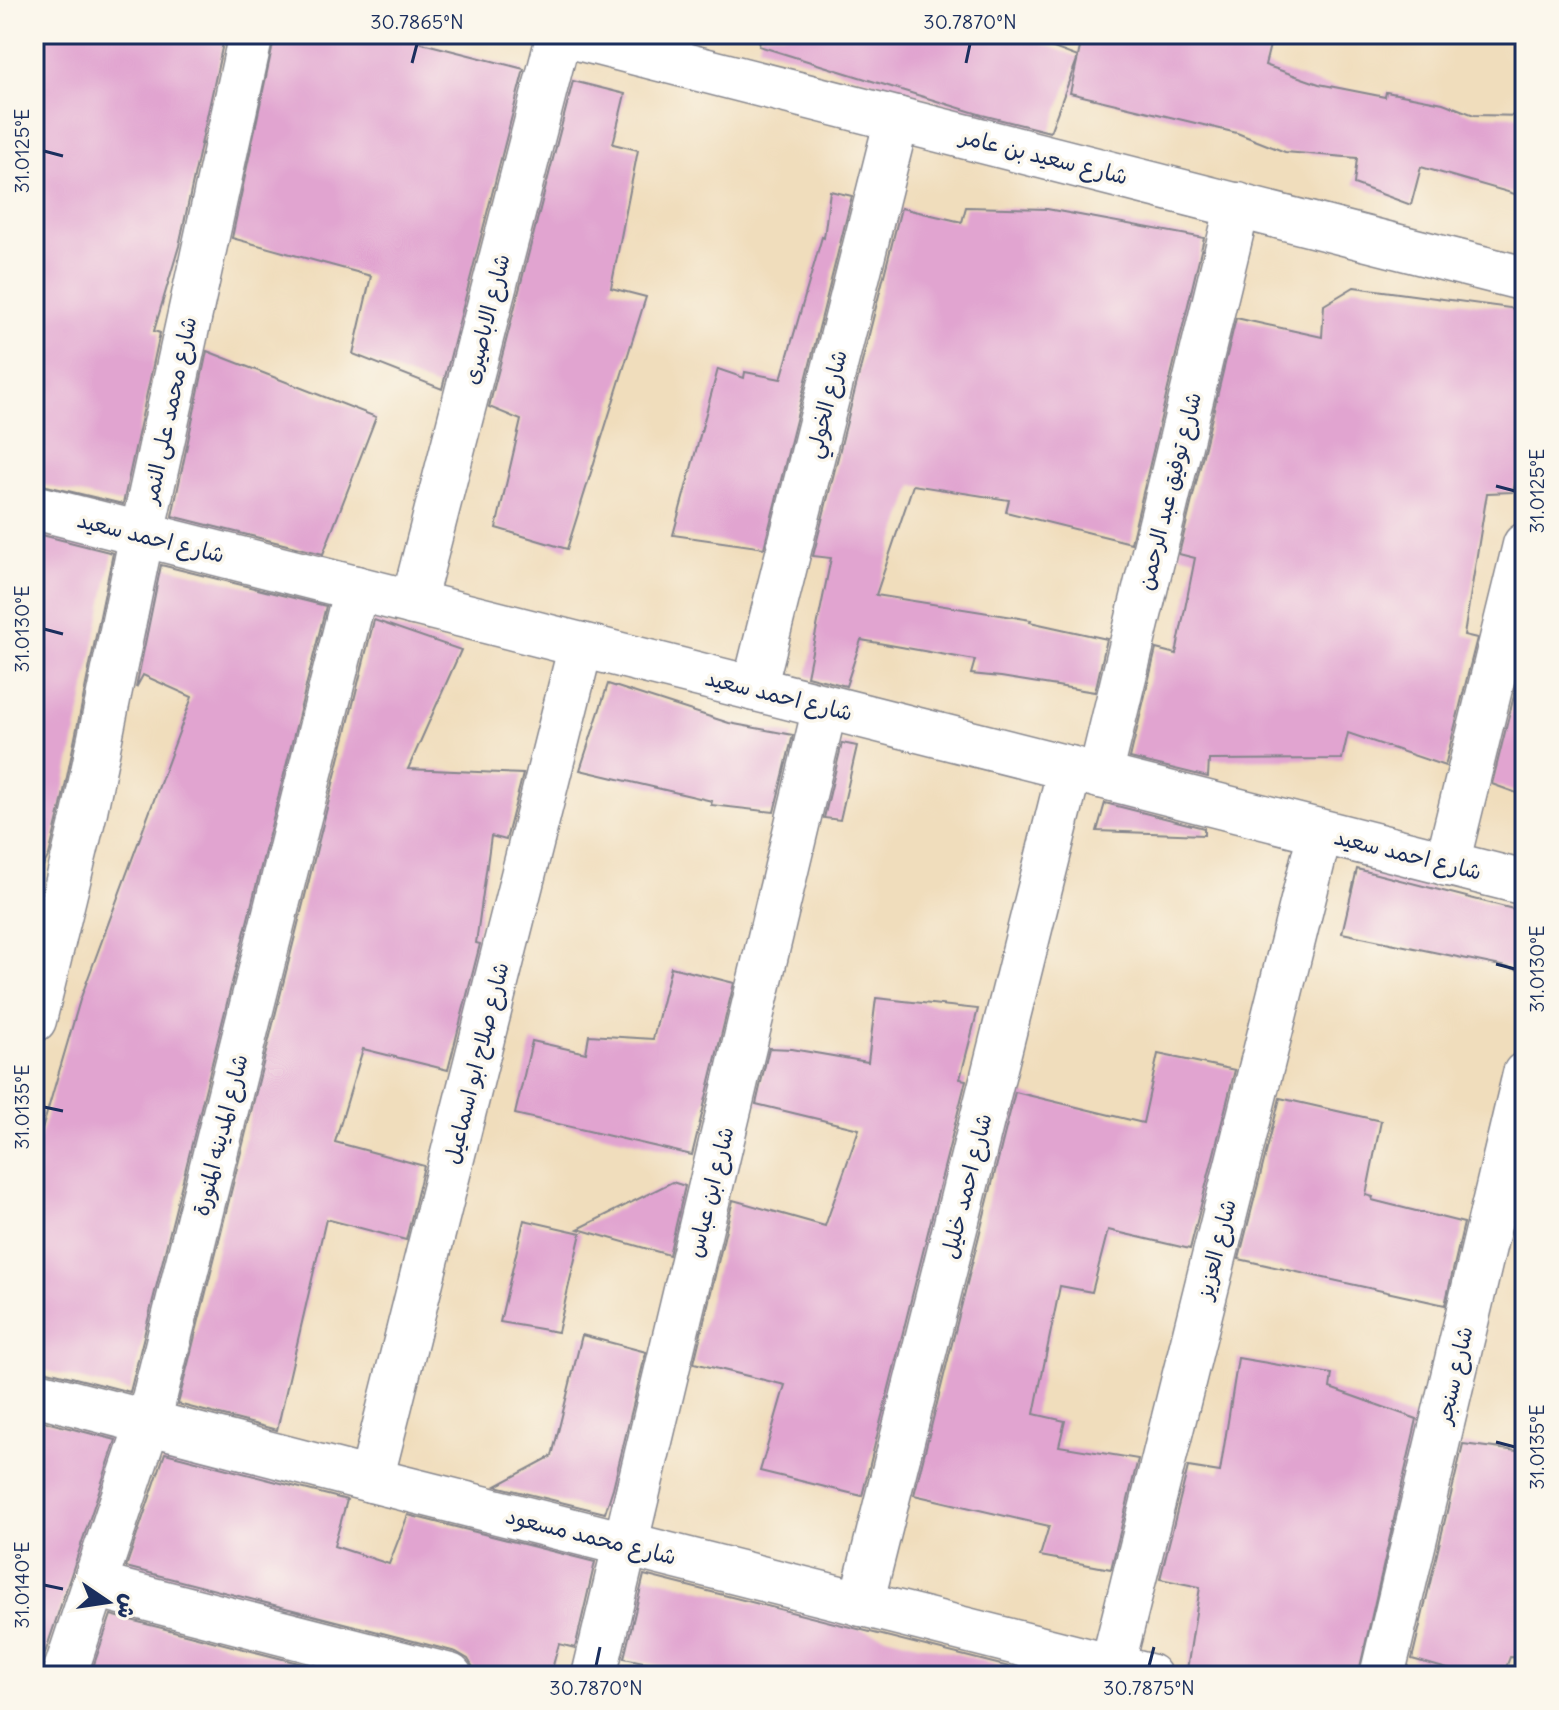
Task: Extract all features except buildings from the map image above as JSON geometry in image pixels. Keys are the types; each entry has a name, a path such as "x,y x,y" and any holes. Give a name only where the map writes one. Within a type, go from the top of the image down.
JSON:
{"street":[{"name":"شارع محمد على النمر","path":"34,1020 85,811 251,34"},
{"name":"شارع سعيد بن عامر","path":"560,34 1525,279"},
{"name":"شارع الاباصيرى","path":"413,603 560,34"},
{"name":"شارع الخولي","path":"754,689 897,119"},
{"name":"شارع توفيق عبد الرحمن","path":"1085,772 1238,205"},
{"name":"شارع احمد سعيد","path":"34,507 1525,883"},
{"path":"1447,864 1525,545"},
{"name":"شارع المدينه المنورة","path":"64,1676 148,1423 356,588"},
{"name":"شارع صلاح ابو اسماعيل","path":"371,1480 581,645"},
{"name":"شارع ابن عباس","path":"594,1676 825,707"},
{"name":"شارع احمد خليل","path":"861,1604 1085,772"},
{"name":"شارع العزيز","path":"1130,1671 1320,832"},
{"name":"شارع سنجر","path":"1382,1676 1525,1074"},
{"name":"شارع محمد مسعود","path":"34,1393 1130,1671"},
{"path":"94,1585 450,1676"}]}
